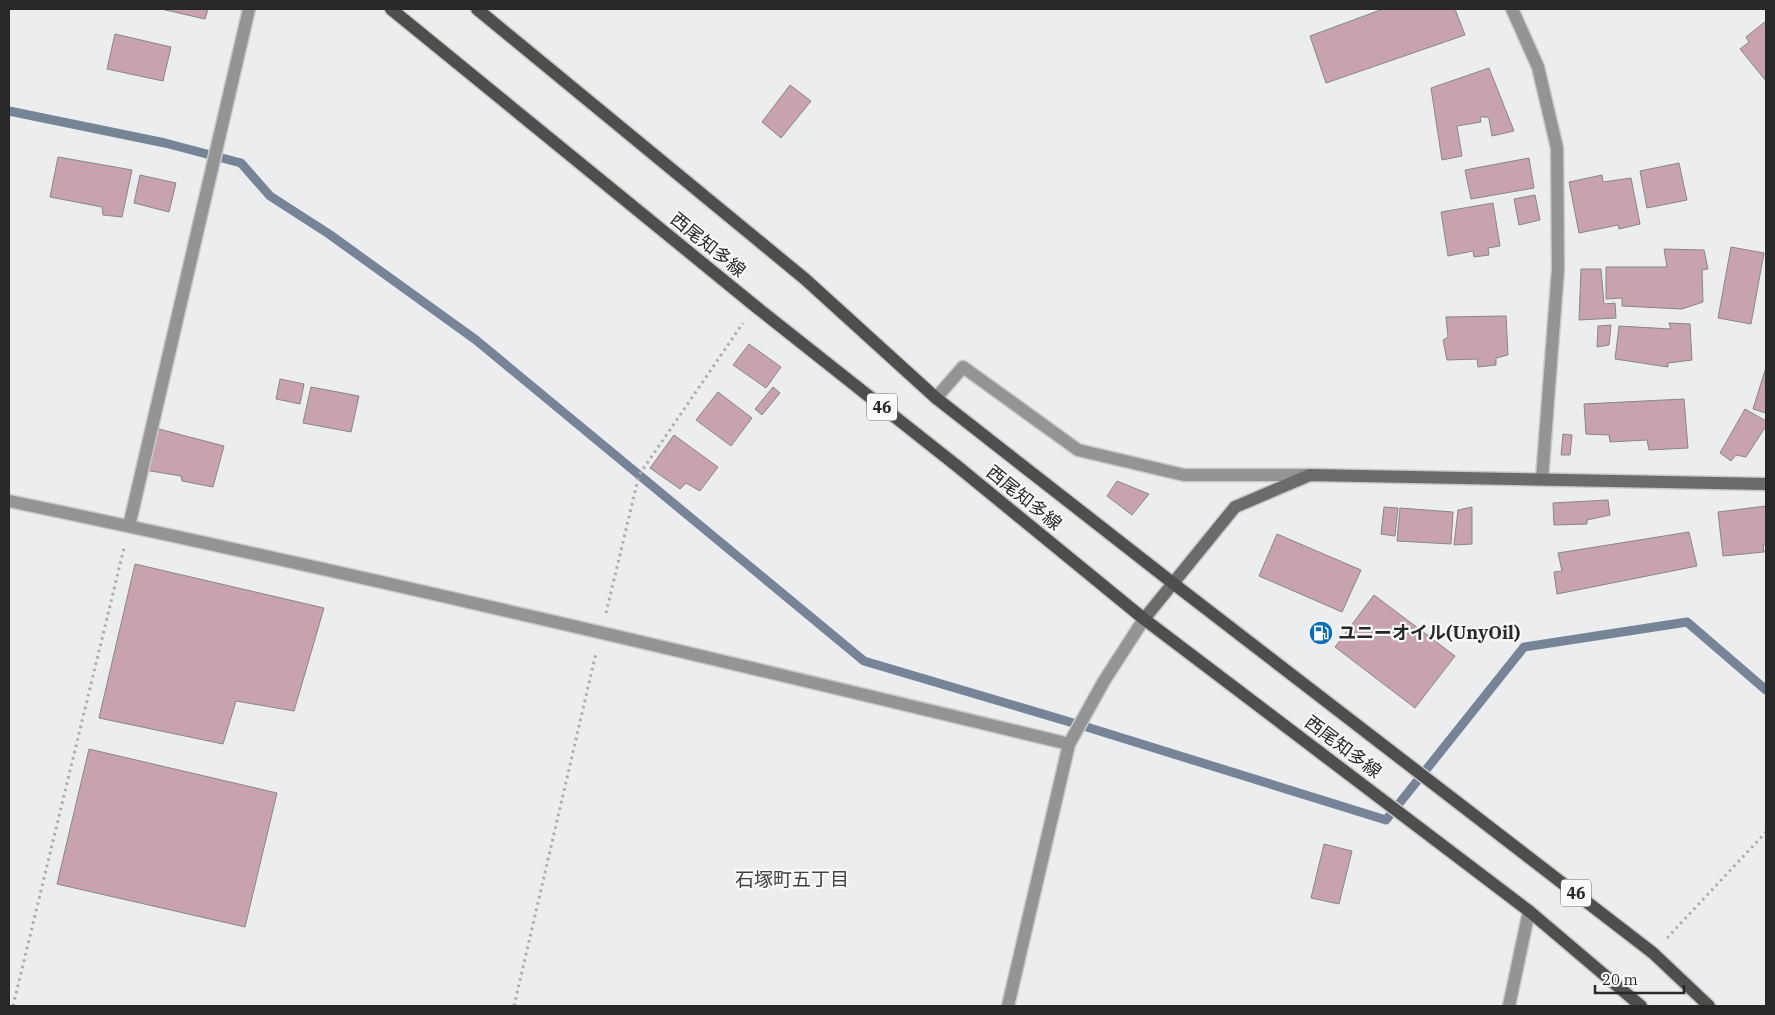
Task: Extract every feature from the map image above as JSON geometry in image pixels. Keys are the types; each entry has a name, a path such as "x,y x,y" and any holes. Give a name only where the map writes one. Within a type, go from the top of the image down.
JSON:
{"main road":[{"name":"西尾知多線","path":"392,9 755,306 957,466 1144,619 1530,911 1641,1006"},
{"name":"西尾知多線","path":"477,9 805,279 936,398 1653,953 1709,1006"}],"street":[{"path":"129,526 250,9"},
{"path":"1512,9 1538,68 1557,148 1558,270 1542,479"},
{"path":"936,398 963,366 1078,450 1184,475 1542,479 1766,484"},
{"path":"1008,1006 1069,744 1104,681 1144,619 1235,507 1310,476"},
{"path":"9,501 129,526 601,632 1069,744"},
{"path":"1509,1006 1530,911"}],"path":[{"path":"514,1006 639,475 755,306"},
{"path":"13,1006 129,526"},
{"path":"1653,953 1766,832"}],"building":[{"path":"161,9 208,9 205,19"},
{"path":"1383,9 1455,9 1465,35 1326,83 1310,36"},
{"path":"1766,21 1766,81 1740,49 1749,42 1746,37"},
{"path":"115,34 171,47 163,81 107,69"},
{"path":"1489,68 1514,131 1492,136 1487,117 1480,117 1481,122 1457,126 1462,156 1442,160 1431,88"},
{"path":"790,85 811,101 781,138 762,122"},
{"path":"58,157 132,170 122,217 103,215 102,207 50,197"},
{"path":"1529,158 1534,188 1471,199 1465,170"},
{"path":"1679,163 1687,200 1647,208 1640,171"},
{"path":"140,175 176,183 169,212 134,203"},
{"path":"1602,175 1603,182 1631,178 1640,224 1619,229 1618,225 1579,233 1569,182"},
{"path":"1535,195 1540,220 1519,225 1514,199"},
{"path":"1493,203 1500,246 1488,248 1489,255 1474,257 1473,251 1448,256 1441,212"},
{"path":"1731,247 1764,253 1751,324 1718,318"},
{"path":"1664,249 1704,250 1708,269 1702,270 1703,302 1682,309 1622,306 1622,298 1606,299 1606,267 1667,267"},
{"path":"1581,269 1601,269 1604,304 1615,303 1616,318 1579,320"},
{"path":"1506,316 1508,355 1496,358 1496,365 1478,367 1477,359 1447,360 1443,340 1448,337 1446,317"},
{"path":"1669,323 1690,324 1692,360 1668,363 1668,367 1615,359 1619,326 1671,329"},
{"path":"1611,325 1609,345 1597,347 1598,326"},
{"path":"749,344 781,367 766,388 733,365"},
{"path":"1766,367 1766,413 1753,409"},
{"path":"280,379 304,384 300,404 276,399"},
{"path":"311,387 359,396 351,432 303,423"},
{"path":"773,387 780,393 762,415 755,409"},
{"path":"718,392 752,418 731,446 696,420"},
{"path":"1684,399 1688,448 1649,450 1647,440 1610,442 1609,435 1586,434 1584,404"},
{"path":"1745,409 1766,421 1766,426 1746,457 1736,455 1731,461 1720,453"},
{"path":"155,428 224,446 213,487 182,481 181,476 145,470"},
{"path":"1563,434 1572,435 1570,455 1561,455"},
{"path":"674,435 718,467 700,491 686,483 680,489 650,468"},
{"path":"1117,481 1149,494 1132,515 1107,496"},
{"path":"1608,500 1610,515 1587,520 1587,524 1554,525 1553,503"},
{"path":"1766,506 1766,545 1763,545 1764,552 1723,556 1718,512"},
{"path":"1384,507 1398,508 1395,536 1381,534"},
{"path":"1472,507 1472,544 1454,545 1458,510"},
{"path":"1400,508 1453,512 1451,544 1397,541"},
{"path":"1689,532 1697,566 1557,594 1554,572 1562,571 1558,553"},
{"path":"1277,534 1361,570 1342,612 1259,576"},
{"path":"135,564 324,608 294,711 236,701 223,744 99,718"},
{"path":"1374,595 1455,656 1415,708 1335,647"},
{"path":"89,749 277,793 245,927 57,884"},
{"path":"1324,844 1352,851 1339,904 1311,898"}],"waterway":[{"path":"9,111 165,143 241,163 270,196 329,234 476,340 864,661 1090,728 1386,820 1524,647 1687,622 1766,690"}],"place":[{"name":"ユニーオイル(UnyOil)","path":"1321,633"}],"district":[{"name":"石塚町五丁目","path":"792,879"}]}
